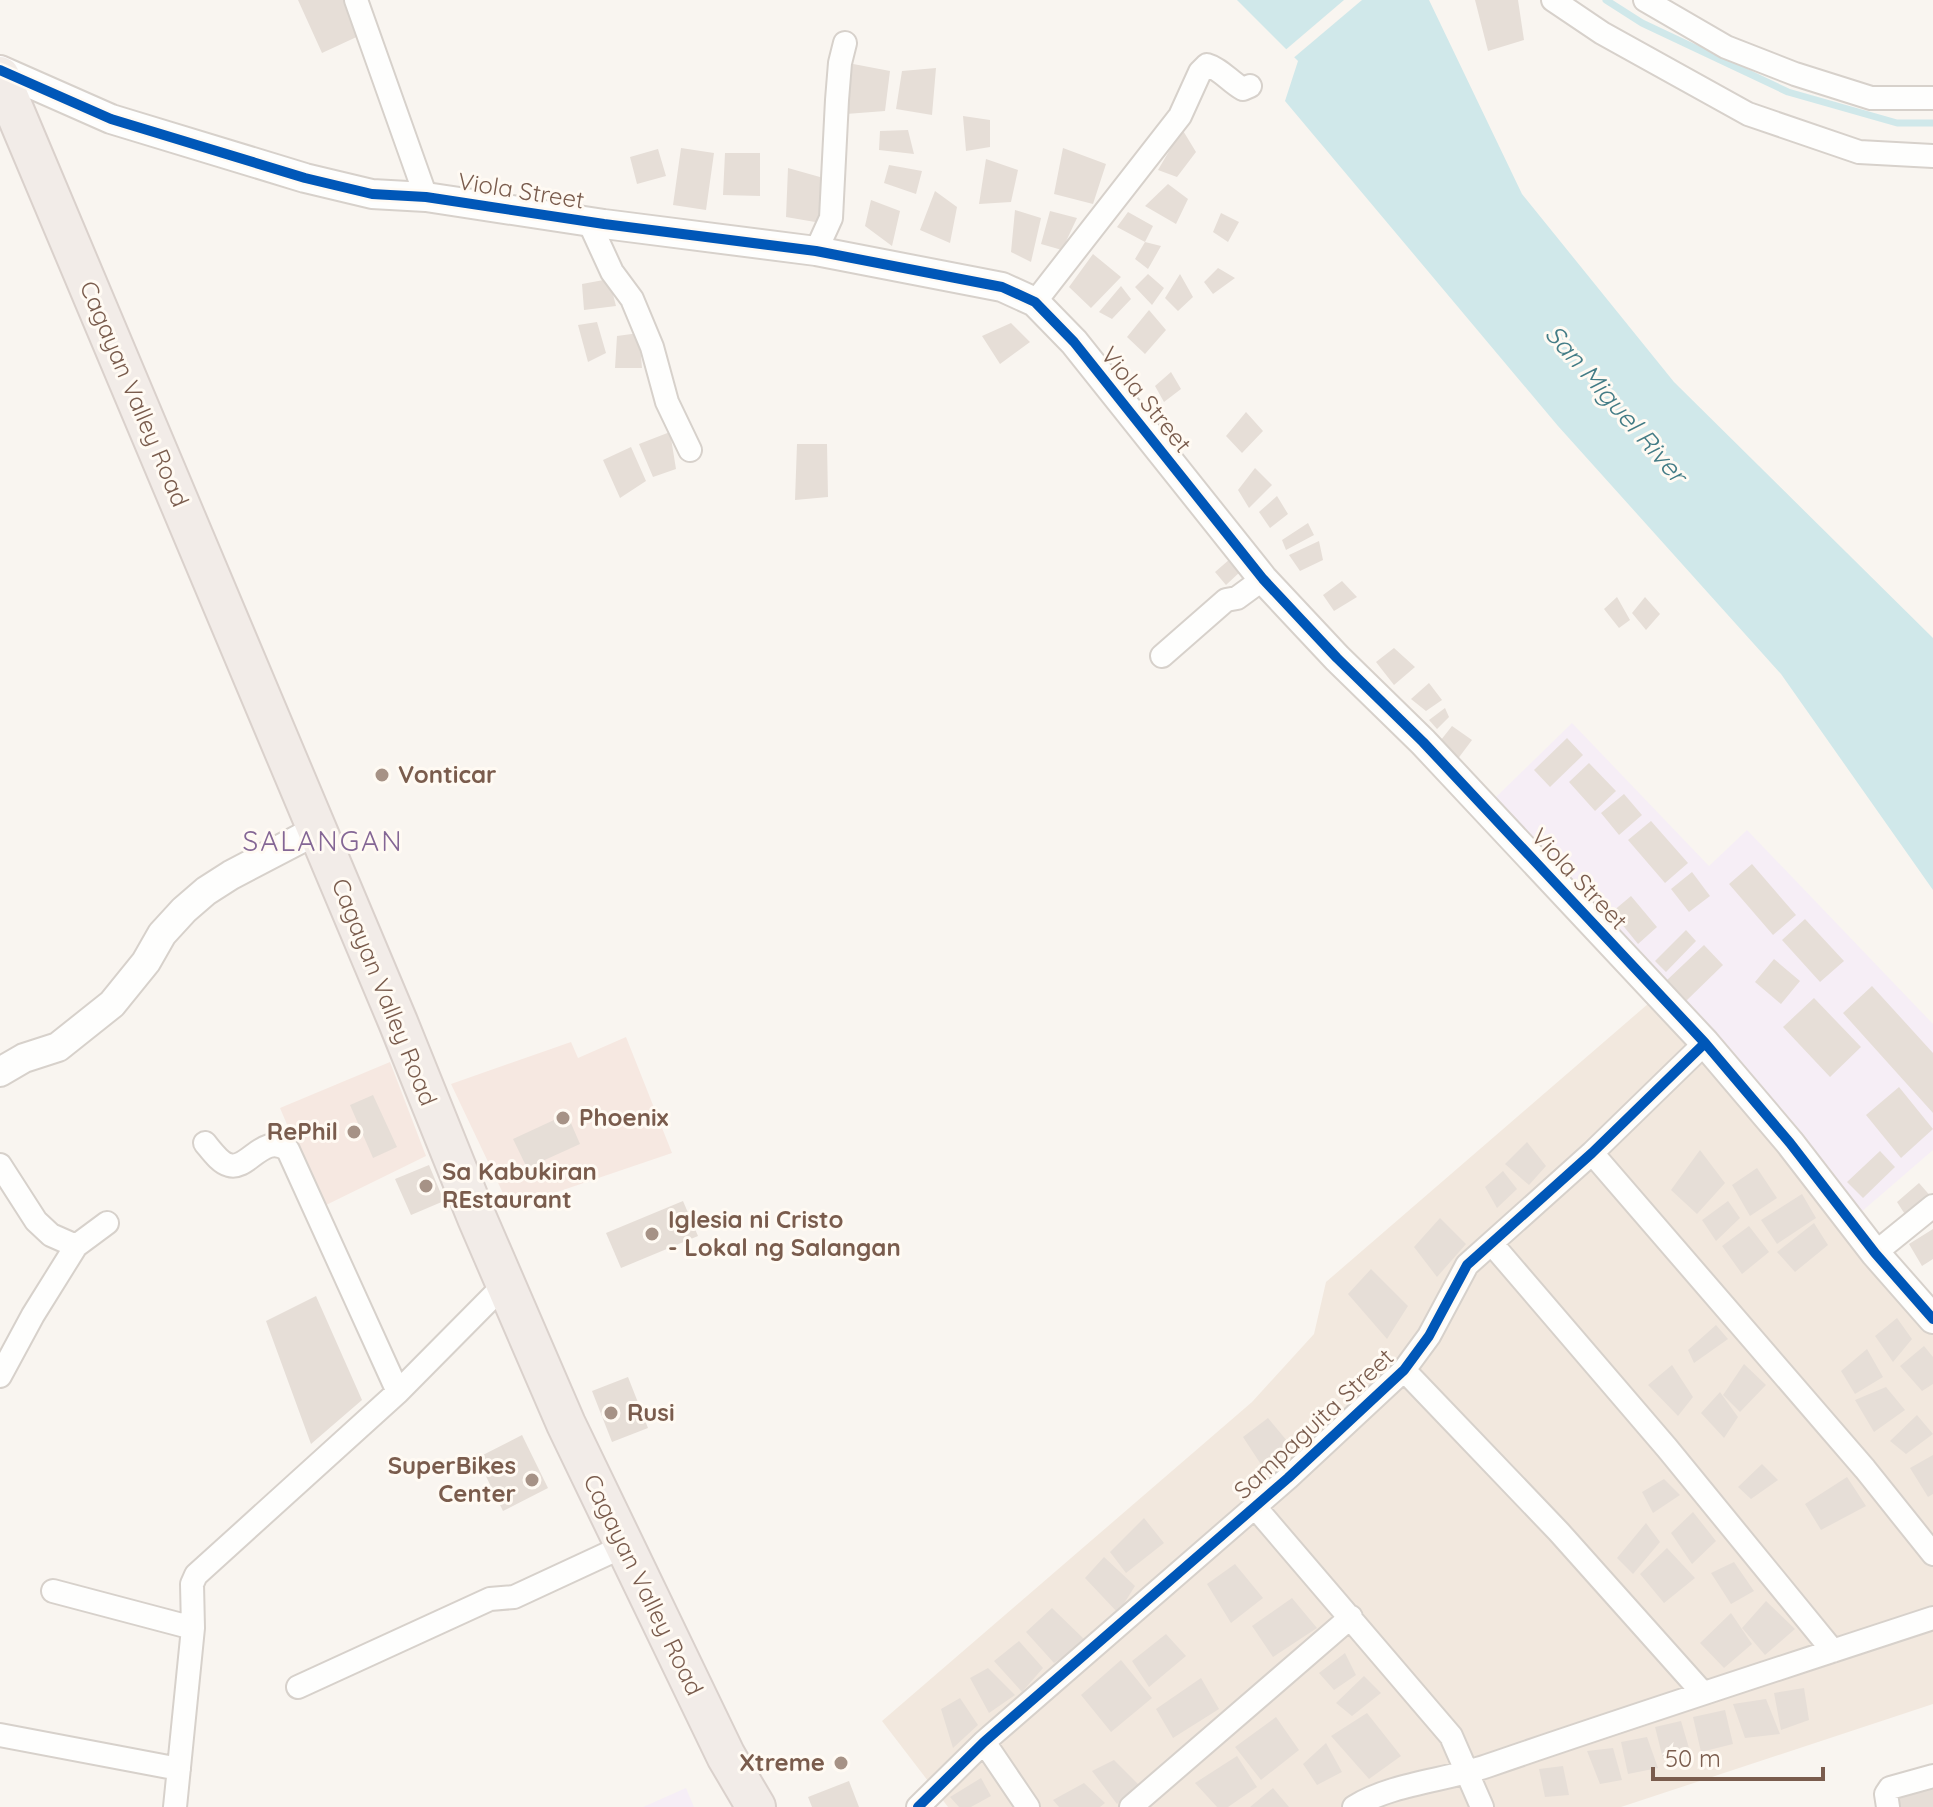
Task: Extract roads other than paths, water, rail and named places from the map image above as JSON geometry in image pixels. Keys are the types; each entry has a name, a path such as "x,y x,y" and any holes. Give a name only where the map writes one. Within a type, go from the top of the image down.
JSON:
{"highway":[{"name":"Cagayan Valley Road","path":"0,73 566,1424 726,1756 756,1807"}],"street":[{"path":"356,0 426,197"},
{"path":"1553,0 1602,33 1748,114 1859,152 1933,156"},
{"path":"1645,0 1726,47 1795,74 1871,98 1933,98"},
{"path":"816,251 831,218 837,100 845,43"},
{"path":"1035,302 1180,116 1200,72 1207,65 1216,68 1243,89 1250,86"},
{"name":"Viola Street","path":"0,73 111,119 372,194 426,197 589,222 816,251 1002,287 1035,302 1074,342 1263,579 1337,658 1423,742 1705,1043 1790,1143 1875,1253 1933,1319"},
{"path":"589,222 612,272 632,299 652,347 667,402 690,450"},
{"path":"1162,656 1226,600 1237,598 1263,579"},
{"path":"0,1072 24,1058 58,1047 112,1004 146,962 162,934 206,891 317,830"},
{"name":"Sampaguita Street","path":"918,1807 984,1742 1255,1507 1404,1370 1429,1336 1461,1272 1592,1153 1705,1043"},
{"path":"205,1143 227,1165 234,1166 269,1145 281,1145 288,1150 398,1392"},
{"path":"1592,1153 1856,1458 1933,1554"},
{"path":"0,1165 36,1221 51,1235 76,1246"},
{"path":"1875,1253 1933,1206"},
{"path":"0,1376 76,1246 107,1223"},
{"path":"1492,1244 1667,1448 1833,1651"},
{"path":"175,1807 193,1628 192,1584 196,1575 398,1392 506,1283"},
{"path":"1404,1370 1559,1532 1702,1692"},
{"path":"1255,1507 1451,1736 1482,1807"},
{"path":"298,1687 490,1599 514,1597 624,1546"},
{"path":"53,1591 193,1628"},
{"path":"1131,1807 1351,1617"},
{"path":"1354,1807 1376,1795 1468,1772 1933,1618"},
{"path":"0,1735 179,1769"},
{"path":"984,1742 1028,1807"},
{"path":"1888,1807 1886,1794 1890,1788 1933,1776"}],"water":[{"name":"San Miguel River","path":"1237,0 1429,0 1522,194 1674,382 1933,638 1933,890 1781,674 1558,426 1285,101 1298,61"}],"waterway":[{"path":"1606,0 1642,23 1788,92 1897,123 1933,123"}],"place":[{"name":"Vonticar","path":"382,775"},
{"name":"Phoenix","path":"563,1118"},
{"name":"RePhil","path":"354,1132"},
{"name":"Sa Kabukiran REstaurant","path":"426,1186"},
{"name":"Iglesia ni Cristo - Lokal ng Salangan","path":"652,1234"},
{"name":"Rusi","path":"611,1413"},
{"name":"SuperBikes Center","path":"532,1480"},
{"name":"Xtreme","path":"841,1763"}],"district":[{"name":"SALANGAN","path":"323,841"}]}
